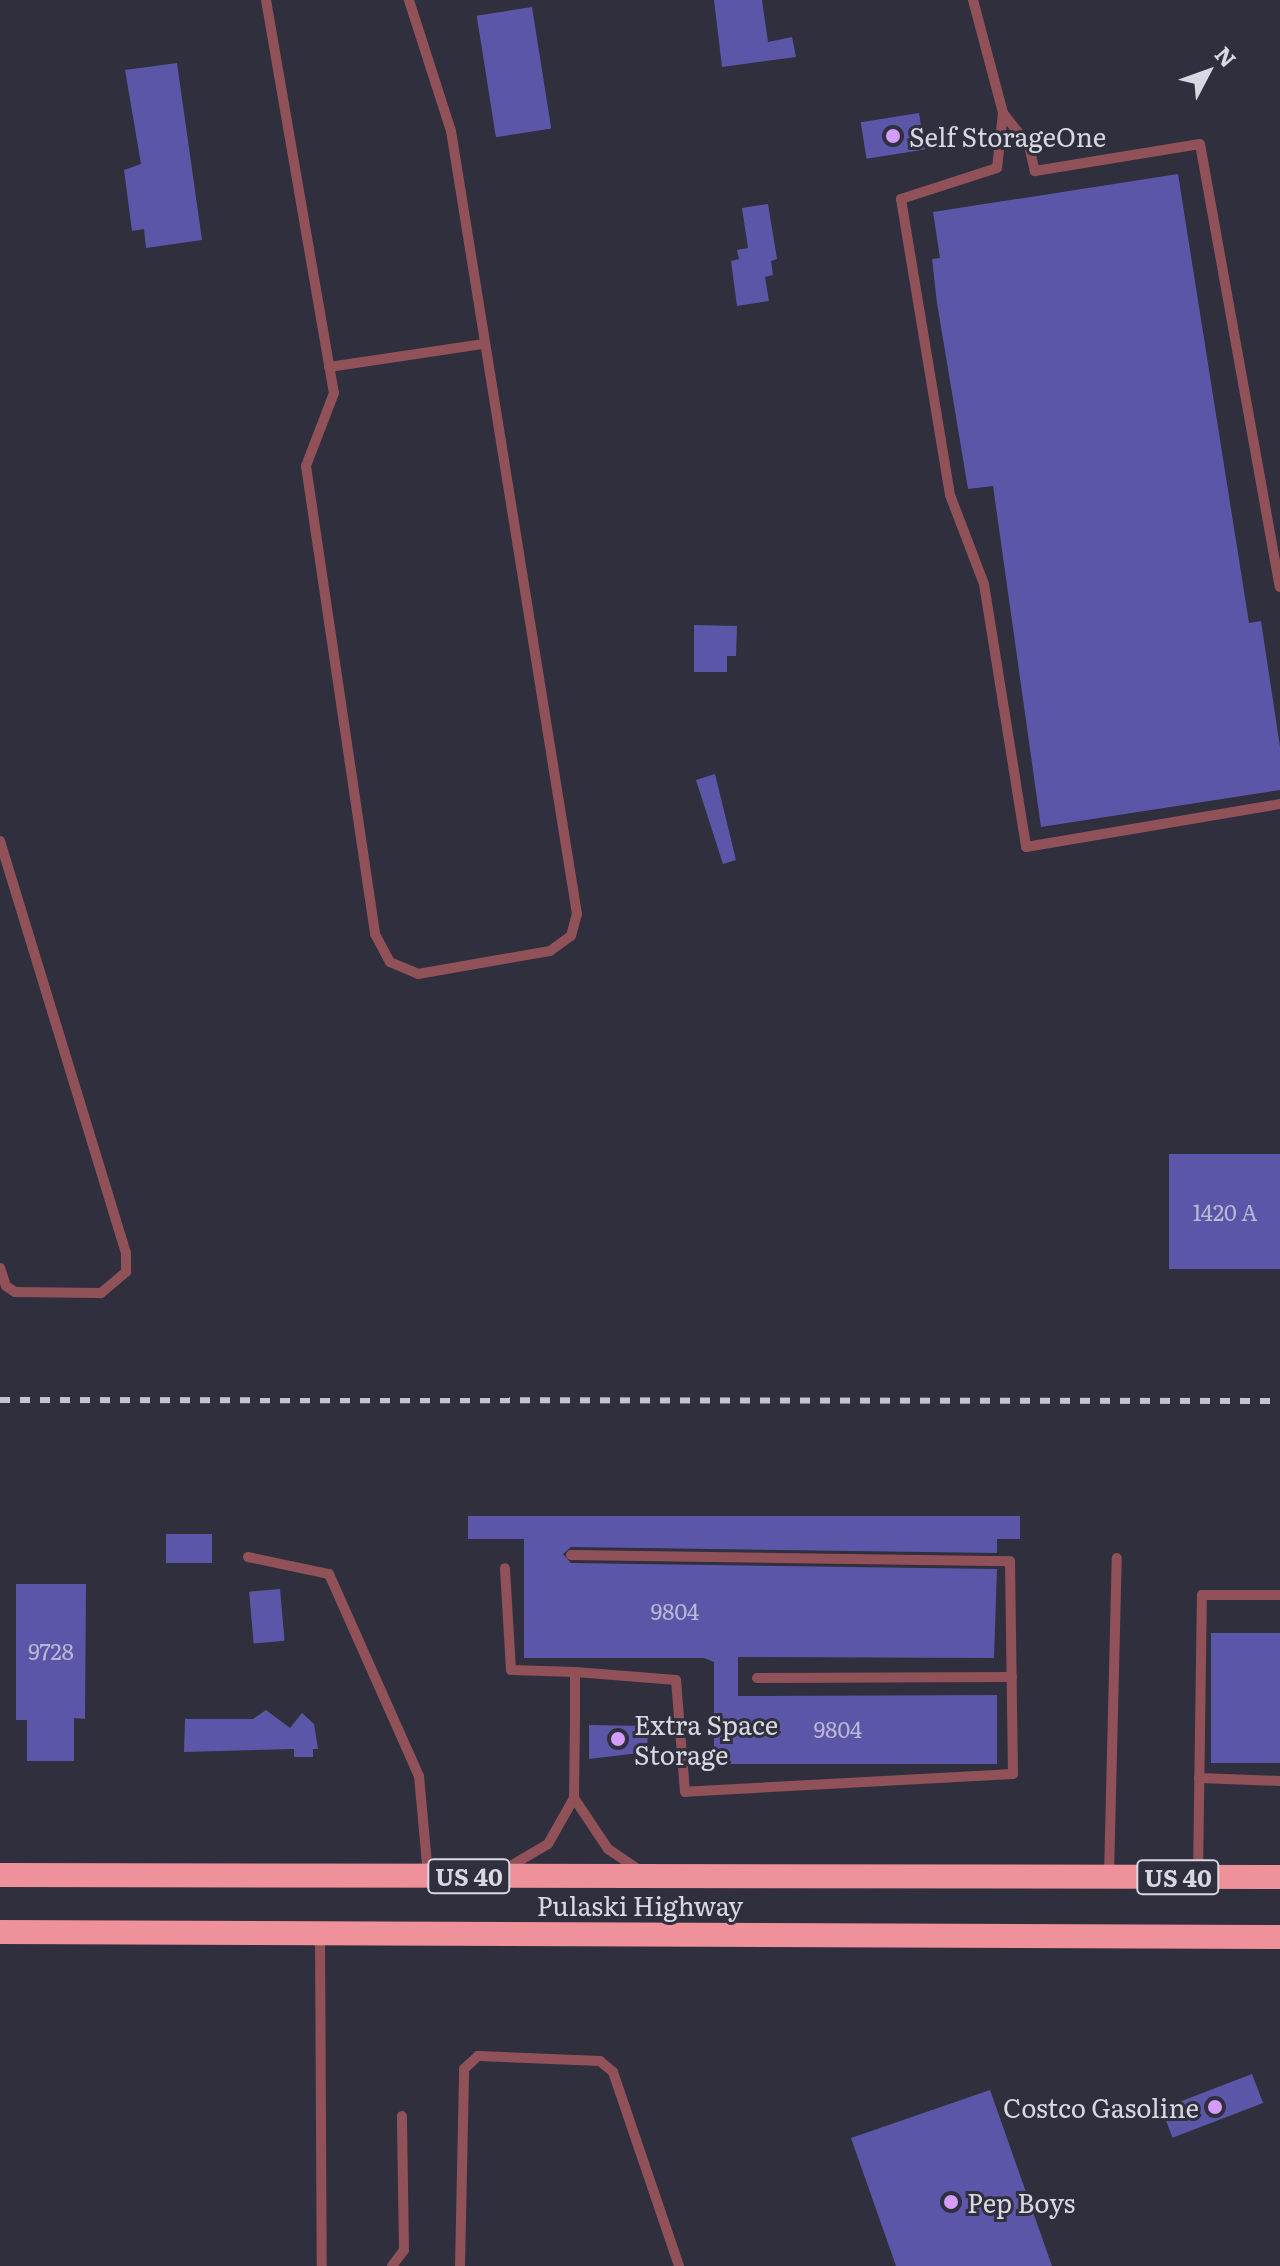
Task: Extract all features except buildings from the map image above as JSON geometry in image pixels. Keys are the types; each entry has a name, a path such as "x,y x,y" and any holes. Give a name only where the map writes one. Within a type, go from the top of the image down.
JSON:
{"highway":[{"name":"Pulaski Highway","path":"0,1875 1280,1877"},
{"name":"Pulaski Highway","path":"0,1932 1280,1937"}],"lane":[{"path":"266,0 334,393 306,466 375,934 390,962 418,974 550,951 571,936 577,914 482,344 451,131 409,0"},
{"path":"973,0 1003,113 997,168 901,199 950,495 984,584 1026,847 1280,804"},
{"path":"1003,113 1029,146 1035,171 1200,144 1280,587"},
{"path":"329,367 482,344"},
{"path":"0,841 126,1253 126,1272 101,1293 15,1292 6,1286 0,1268"},
{"path":"505,1568 511,1670 676,1680 685,1792 1013,1774 1010,1561 571,1555"},
{"path":"248,1557 329,1574 419,1776 428,1876"},
{"path":"1109,1877 1117,1558"},
{"path":"1198,1877 1202,1595 1280,1595"},
{"path":"494,1876 548,1844 574,1798 575,1672"},
{"path":"757,1678 1012,1677"},
{"path":"1199,1778 1280,1781"},
{"path":"574,1798 608,1849 648,1876"},
{"path":"320,1933 322,2266"},
{"path":"460,2266 464,2069 478,2056 600,2061 613,2072 679,2266"},
{"path":"392,2266 404,2250 402,2116"}],"railway":[{"path":"0,1400 1280,1401"}],"place":[{"name":"Self StorageOne","path":"893,136"},
{"name":"Extra Space Storage","path":"618,1739"},
{"name":"Costco Gasoline","path":"1215,2107"},
{"name":"Pep Boys","path":"951,2202"}]}
